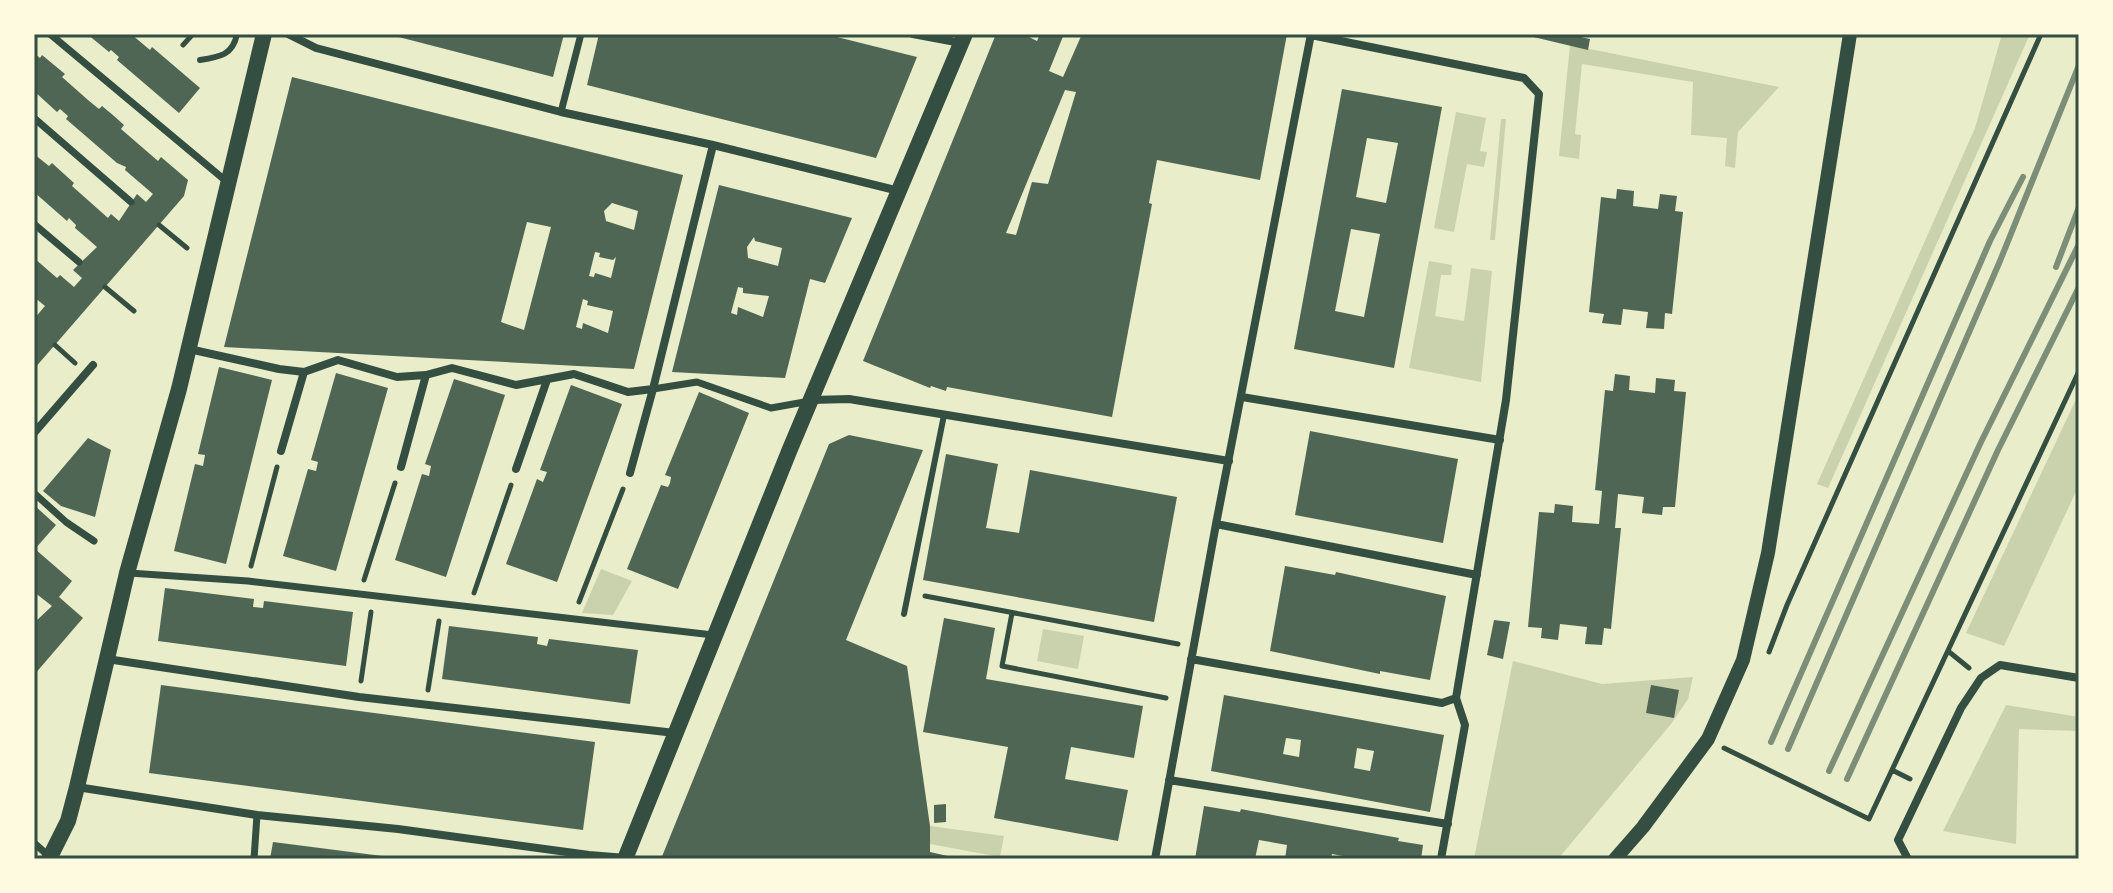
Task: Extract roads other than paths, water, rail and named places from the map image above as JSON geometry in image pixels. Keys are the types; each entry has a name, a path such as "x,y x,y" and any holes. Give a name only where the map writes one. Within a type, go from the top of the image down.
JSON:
{"main road":[{"path":"49,858 68,821 77,787 127,573 189,349 264,34"},
{"path":"626,858 715,635 963,39"}],"street":[{"path":"50,34 229,183"},
{"path":"288,34 316,48 561,112 713,145 899,191"},
{"path":"561,112 581,34"},
{"path":"913,34 963,39"},
{"path":"1155,859 1311,34 1524,78 1539,94 1500,440 1456,698 1465,725 1441,859"},
{"path":"1615,859 1643,827 1708,739 1743,660 1768,553 1850,34"},
{"path":"34,118 131,202"},
{"path":"630,473 713,145"},
{"path":"34,224 79,262"},
{"path":"189,349 304,372 338,360 397,377 426,375 452,368 516,385 574,374 628,392 697,382 771,408 812,400 849,399 1229,461"},
{"path":"34,433 93,365"},
{"path":"281,451 304,372"},
{"path":"401,467 426,375"},
{"path":"516,469 547,380"},
{"path":"1242,397 1500,440"},
{"path":"34,493 66,522 94,541"},
{"path":"1216,524 1477,575"},
{"path":"127,573 248,581 715,635"},
{"path":"107,659 359,697 675,733"},
{"path":"1191,659 1442,703 1456,698"},
{"path":"1908,859 1898,840 1961,708 1981,678 2000,665 2079,678"},
{"path":"1169,780 1448,824"},
{"path":"77,787 257,815 398,829 626,858"},
{"path":"254,859 257,815"},
{"path":"34,843 49,858"}],"lane":[{"path":"200,60 223,56 235,46 237,34"},
{"path":"904,614 944,415"}],"railway":[{"path":"1788,749 2000,261 2079,65"},
{"path":"1771,742 1990,241 2023,177"},
{"path":"2056,267 2079,207"},
{"path":"1829,771 1981,442 2079,244"},
{"path":"1847,779 1998,450 2079,287"}]}
